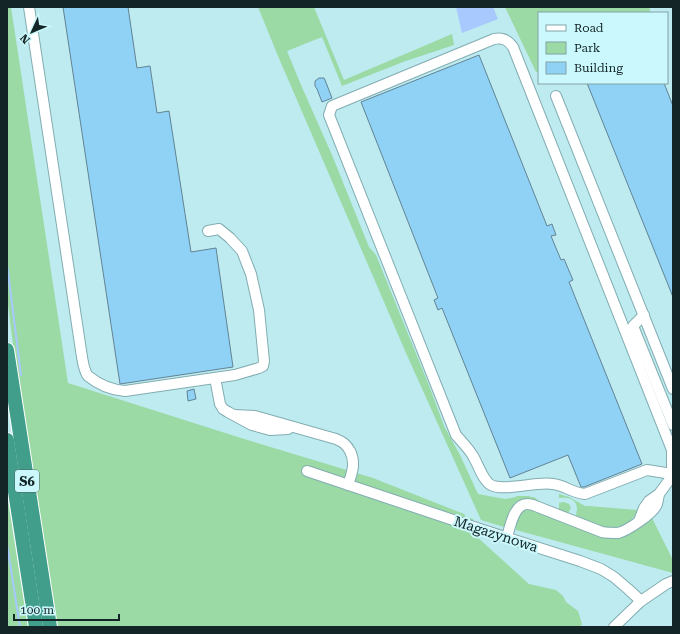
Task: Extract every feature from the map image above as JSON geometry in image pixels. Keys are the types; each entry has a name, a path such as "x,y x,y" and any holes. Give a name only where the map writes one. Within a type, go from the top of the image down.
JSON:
{"highway":[{"name":"S6","path":"7,350 50,627"},
{"name":"S6","path":"7,440 36,627"}],"street":[{"path":"29,7 82,356 86,374 90,378 106,386 125,391 235,375 263,366 264,361 257,300 251,274 242,251 219,229 208,231"},
{"path":"507,537 514,514 518,508 527,504 602,532 618,532 633,526 639,521 644,508 649,501 659,494 670,479 672,474 673,449 520,63 510,42 505,39 494,39 332,106 329,115 456,435 474,457 485,480 491,485 501,488 544,483 554,484 577,493 585,494 647,470 672,474"},
{"path":"556,96 673,389"},
{"path":"644,315 633,326 673,425"},
{"path":"216,378 220,404 228,412 252,425 270,430 296,428 336,439 346,444 352,455 353,463 348,485"},
{"name":"Magazynowa","path":"307,471 580,560 601,569 614,577 640,601"},
{"path":"614,627 640,601 673,581"}],"green space":[{"path":"7,7 11,7 68,383 373,478 464,514 466,517 473,519 477,537 529,584 556,590 563,596 566,602 578,611 582,624 580,627 55,627 17,376 7,297"},
{"path":"258,7 314,7 344,80 452,34 454,45 403,62 342,86 322,37 287,51 332,155 369,247 376,255 444,426 460,455 478,494 505,499 516,496 530,496 534,497 544,505 559,510 559,503 564,502 569,504 571,508 568,513 565,514 528,499 520,500 512,507 504,527 481,520 406,353"},
{"path":"505,7 649,7 651,12 538,12 538,71 536,72"},
{"path":"559,494 569,497 585,506 637,510 641,508 634,517 620,527 605,527 578,518 576,516 577,505 575,502 568,498 559,498"},
{"path":"7,495 9,507 28,627 7,627"},
{"path":"527,508 617,538 628,535 636,530 651,516 673,560 673,573 516,530 516,520 522,510"}],"water":[{"path":"456,7 493,7 498,19 462,33"}],"building":[{"path":"63,7 128,7 137,68 150,66 157,113 169,111 191,252 216,248 233,367 120,384"},
{"path":"479,55 547,226 552,224 556,235 551,236 561,260 564,259 573,280 569,282 642,464 584,487 581,487 568,455 510,478 442,308 438,310 434,300 438,298 361,102"},
{"path":"319,78 324,78 332,98 322,102 315,86 315,81"},
{"path":"587,84 664,84 673,106 673,297"},
{"path":"194,389 196,399 188,401 187,391"}],"waterway":[{"path":"7,264 21,375"},
{"path":"7,544 20,627"}]}
